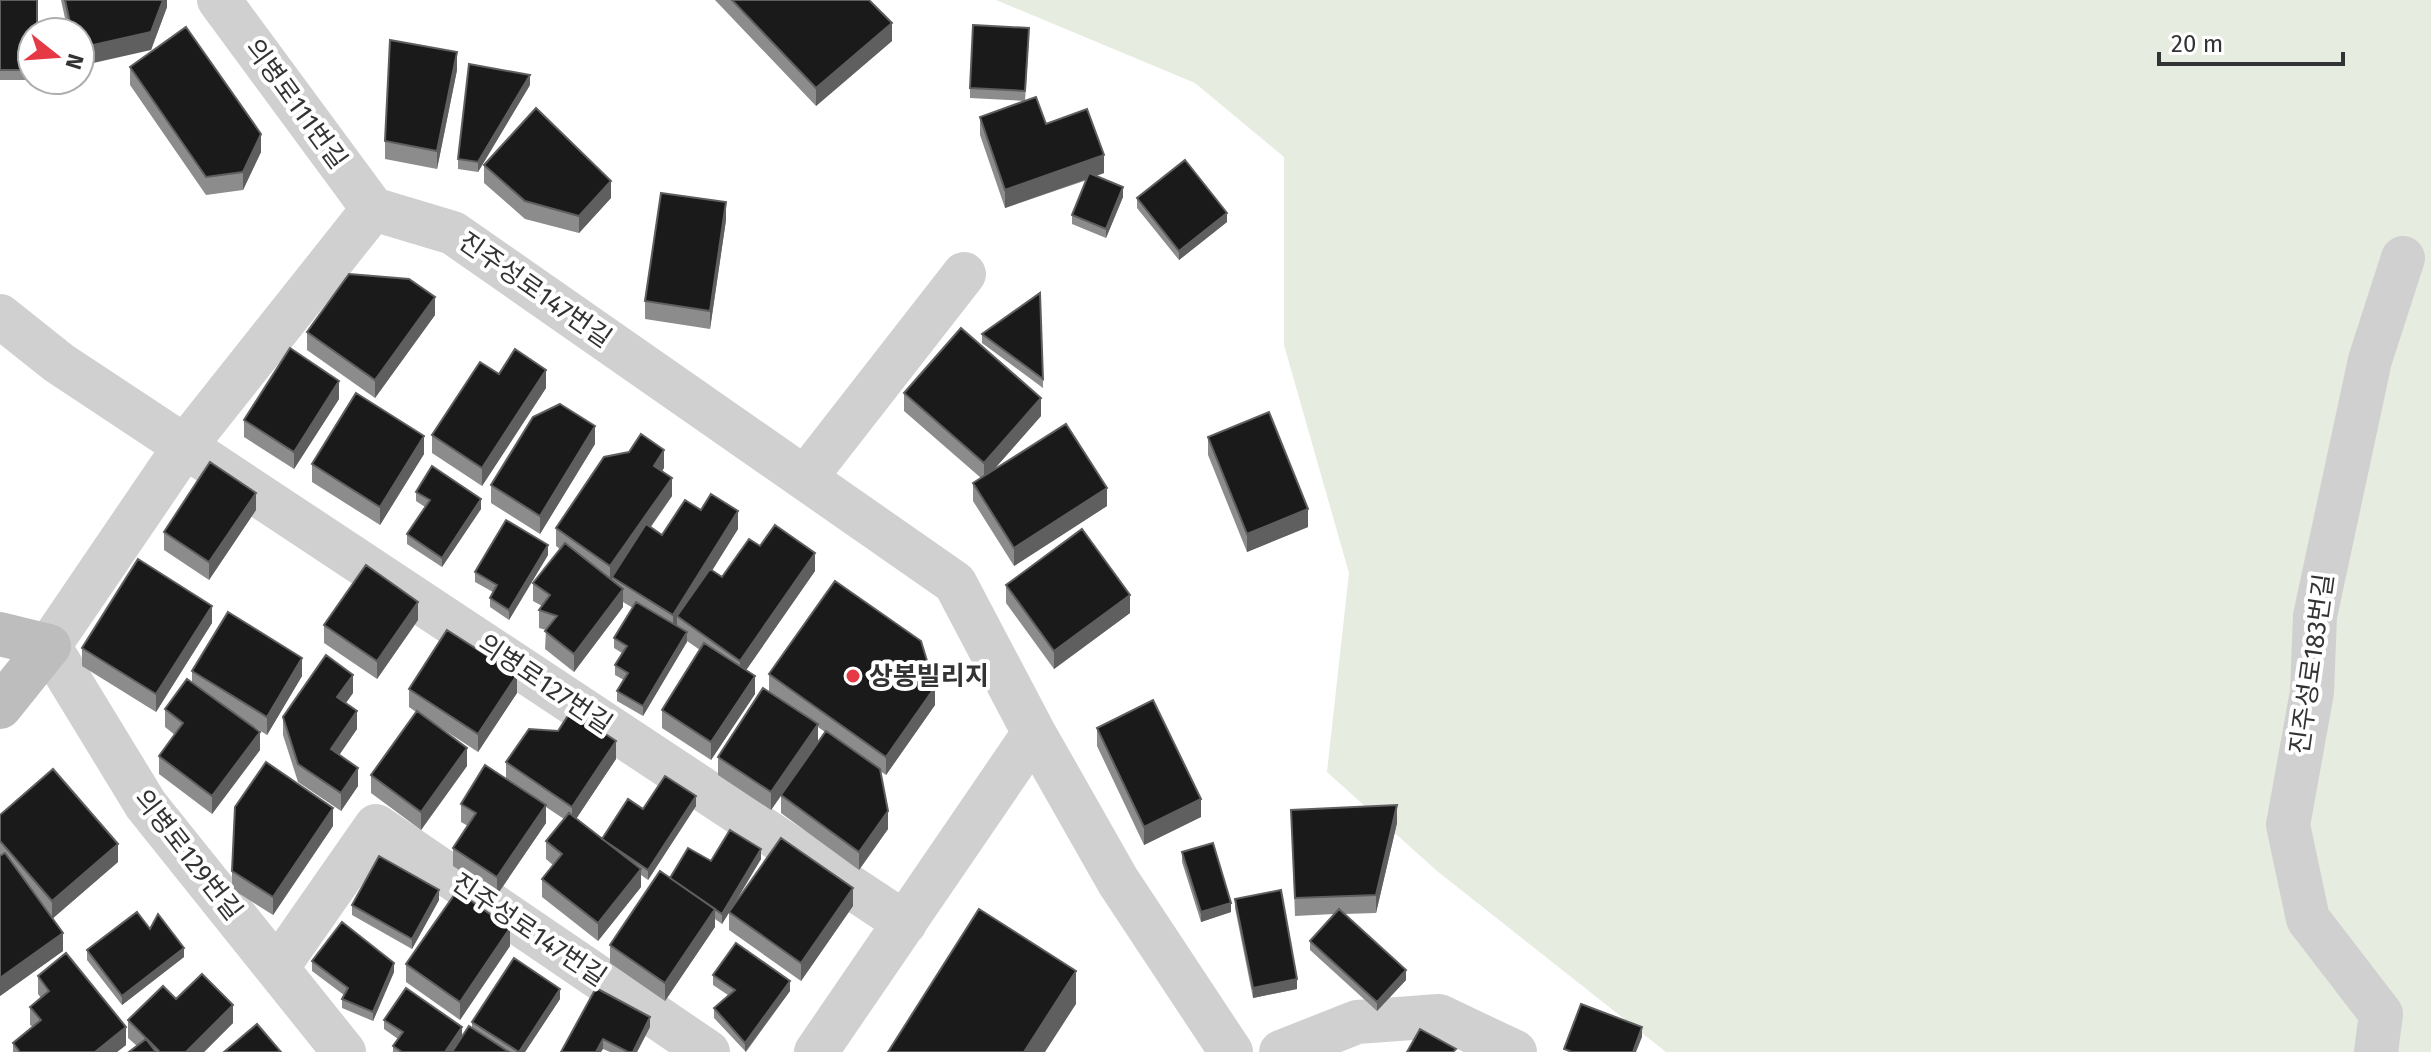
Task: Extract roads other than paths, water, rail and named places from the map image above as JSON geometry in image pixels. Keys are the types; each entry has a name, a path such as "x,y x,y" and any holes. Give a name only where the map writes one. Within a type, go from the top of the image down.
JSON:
{"street":[{"name":"의병로111번길","path":"219,0 373,209"},
{"path":"0,707 49,646 185,446 373,209"},
{"name":"진주성로147번길","path":"373,209 453,233 955,583 1034,733 1118,881 1231,1052"},
{"name":"진주성로183번길","path":"2376,1052 2381,1014 2308,919 2288,825 2312,692 2315,616 2370,360 2403,258"},
{"path":"805,478 964,274"},
{"path":"0,316 59,363 185,446"},
{"name":"의병로127번길","path":"185,446 905,923"},
{"path":"0,634 49,646"},
{"name":"의병로129번길","path":"49,646 146,805 344,1052"},
{"path":"816,1052 1034,733"},
{"name":"진주성로147번길","path":"277,968 376,826 708,1052"},
{"path":"1281,1052 1357,1022 1439,1016 1515,1052"}],"place":[{"name":"상봉빌리지","path":"853,676"}]}
